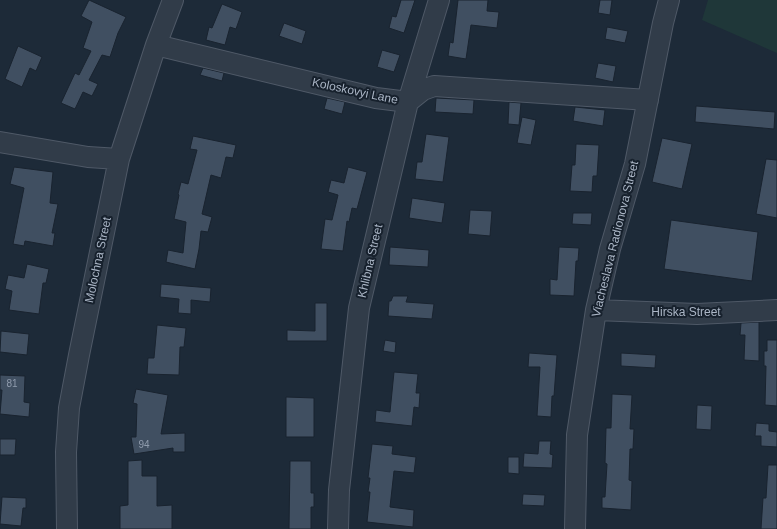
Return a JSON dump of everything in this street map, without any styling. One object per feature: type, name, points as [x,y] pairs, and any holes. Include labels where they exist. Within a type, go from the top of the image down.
[{"type":"street","name":"Molochna Street","points":[[67,529],[66,452],[69,408],[78,355],[119,158],[156,45],[173,0]]},
{"type":"street","name":"Khlibna Street","points":[[338,529],[338,490],[358,308],[408,102],[439,0]]},
{"type":"street","name":"Viacheslava Radionova Street","points":[[575,529],[577,436],[596,310],[610,249],[635,164],[663,23],[669,0]]},
{"type":"street","name":"Koloskovyi Lane","points":[[156,45],[376,98],[408,102],[423,90],[434,86],[648,100]]},
{"type":"street","points":[[0,142],[88,157],[119,158]]},
{"type":"street","name":"Hirska Street","points":[[596,310],[697,314],[777,310]]},
{"type":"green space","points":[[708,0],[777,0],[777,53],[702,20]]},
{"type":"building","points":[[89,0],[126,17],[118,33],[110,57],[102,55],[89,80],[98,84],[92,96],[83,92],[75,109],[61,103],[75,73],[79,75],[91,51],[83,48],[92,22],[81,16]]},
{"type":"building","points":[[401,0],[415,0],[404,33],[389,28],[392,16],[396,17]]},
{"type":"building","points":[[458,0],[488,0],[487,11],[499,12],[497,28],[471,25],[466,59],[448,56],[450,42],[453,43]]},
{"type":"building","points":[[600,0],[612,0],[610,15],[598,13]]},
{"type":"building","points":[[222,4],[242,12],[236,29],[230,27],[225,45],[206,40],[209,27],[212,28]]},
{"type":"building","points":[[284,23],[306,31],[302,44],[279,36]]},
{"type":"building","points":[[607,27],[628,31],[625,43],[605,39]]},
{"type":"building","points":[[18,46],[42,57],[36,71],[30,68],[22,87],[5,79]]},
{"type":"building","points":[[382,50],[400,55],[394,72],[377,67]]},
{"type":"building","points":[[598,63],[616,66],[613,82],[595,78]]},
{"type":"building","points":[[203,68],[224,73],[222,81],[200,75]]},
{"type":"building","points":[[327,98],[345,102],[342,114],[324,109]]},
{"type":"building","points":[[436,98],[474,100],[473,114],[435,112]]},
{"type":"building","points":[[509,102],[521,103],[519,125],[508,124]]},
{"type":"building","points":[[696,106],[775,112],[774,129],[695,122]]},
{"type":"building","points":[[575,107],[605,110],[603,126],[573,121]]},
{"type":"building","points":[[522,117],[536,120],[531,145],[517,143]]},
{"type":"building","points":[[426,134],[449,137],[443,182],[415,179],[417,162],[422,162]]},
{"type":"building","points":[[193,136],[236,145],[233,158],[226,157],[221,178],[211,175],[202,214],[212,217],[208,232],[201,231],[195,269],[166,262],[168,250],[183,253],[186,222],[174,219],[181,182],[188,184],[197,150],[190,149]]},
{"type":"building","points":[[662,138],[692,144],[682,189],[652,182]]},
{"type":"building","points":[[576,144],[599,145],[597,176],[593,176],[592,192],[570,191],[572,165],[575,165]]},
{"type":"building","points":[[766,159],[777,160],[777,218],[756,214]]},
{"type":"building","points":[[14,167],[53,172],[50,203],[58,204],[52,233],[55,233],[53,246],[25,241],[24,246],[13,244],[24,188],[10,184]]},
{"type":"building","points":[[348,167],[367,172],[357,209],[352,208],[349,222],[347,221],[343,251],[321,249],[325,219],[332,220],[338,195],[328,192],[331,180],[344,183]]},
{"type":"building","points":[[412,198],[445,203],[442,223],[409,218]]},
{"type":"building","points":[[470,210],[492,211],[490,236],[468,234]]},
{"type":"building","points":[[573,213],[592,213],[591,225],[572,224]]},
{"type":"building","points":[[671,220],[758,232],[752,281],[664,269]]},
{"type":"building","points":[[390,247],[429,250],[428,267],[389,265]]},
{"type":"building","points":[[559,247],[579,248],[578,261],[576,261],[574,296],[550,295],[550,279],[557,280]]},
{"type":"building","points":[[27,264],[49,269],[46,283],[43,283],[39,314],[9,310],[12,291],[5,289],[8,275],[24,278]]},
{"type":"building","points":[[161,284],[211,288],[210,302],[191,300],[191,314],[178,313],[179,299],[160,297]]},
{"type":"building","points":[[393,296],[408,296],[406,302],[434,304],[432,319],[388,316],[389,301],[391,301]]},
{"type":"building","points":[[315,303],[327,303],[327,341],[287,341],[287,330],[315,331]]},
{"type":"building","points":[[759,322],[759,361],[744,360],[745,335],[740,335],[741,323]]},
{"type":"building","points":[[157,325],[186,328],[184,347],[180,347],[179,375],[147,374],[148,358],[154,358]]},
{"type":"building","points":[[1,331],[29,334],[27,355],[0,352]]},
{"type":"building","points":[[385,340],[396,342],[395,353],[383,351]]},
{"type":"building","points":[[767,340],[777,340],[777,406],[765,405],[766,366],[764,366],[764,351],[767,351]]},
{"type":"building","points":[[529,353],[557,355],[551,417],[537,416],[540,367],[528,367]]},
{"type":"building","points":[[621,353],[656,355],[655,368],[621,366]]},
{"type":"building","points":[[394,372],[418,374],[416,393],[420,393],[419,408],[414,407],[412,426],[375,422],[376,410],[390,412]]},
{"type":"building","points":[[0,375],[25,376],[24,402],[30,403],[29,417],[0,414],[2,390],[0,390]]},
{"type":"building","points":[[136,389],[168,395],[161,434],[185,433],[185,452],[173,452],[173,448],[134,454],[131,437],[136,437],[137,404],[133,403]]},
{"type":"building","points":[[612,394],[632,395],[630,429],[634,429],[633,449],[630,449],[629,480],[632,481],[631,510],[602,508],[602,497],[605,497],[607,464],[605,463],[606,428],[611,428]]},
{"type":"building","points":[[286,397],[314,398],[314,437],[286,437]]},
{"type":"building","points":[[697,405],[712,406],[711,430],[696,429]]},
{"type":"building","points":[[756,423],[769,424],[769,431],[777,432],[777,447],[761,446],[761,436],[755,436]]},
{"type":"building","points":[[0,439],[16,439],[15,455],[0,455]]},
{"type":"building","points":[[539,441],[551,441],[550,454],[553,455],[552,468],[523,467],[524,453],[538,454]]},
{"type":"building","points":[[372,444],[393,446],[392,454],[416,457],[414,473],[394,471],[390,507],[414,510],[413,527],[367,522],[370,492],[368,492],[370,478],[368,478]]},
{"type":"building","points":[[508,457],[519,457],[519,474],[508,473]]},
{"type":"building","points":[[142,460],[142,476],[157,476],[157,506],[172,505],[172,529],[120,529],[120,506],[128,505],[128,461]]},
{"type":"building","points":[[290,461],[311,461],[311,493],[314,493],[314,507],[311,507],[311,529],[289,529]]},
{"type":"building","points":[[768,465],[777,465],[777,529],[761,529],[763,498],[766,498]]},
{"type":"building","points":[[523,494],[545,495],[544,506],[522,505]]},
{"type":"building","points":[[2,497],[26,498],[26,508],[23,508],[21,526],[0,524]]}]
